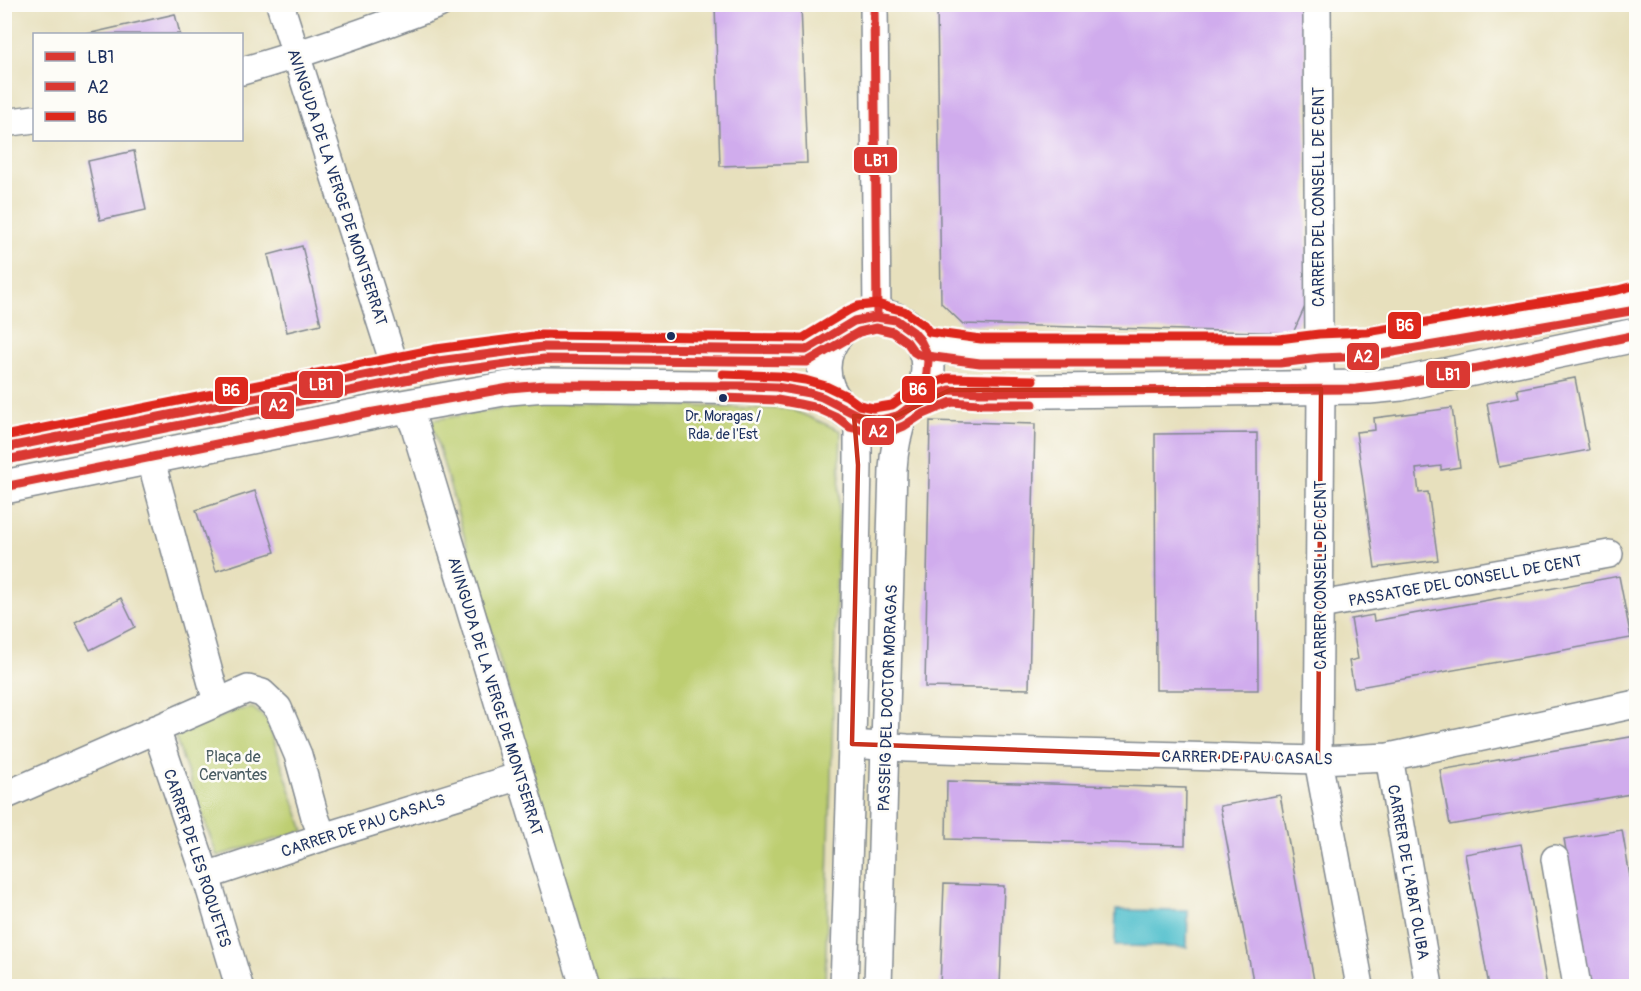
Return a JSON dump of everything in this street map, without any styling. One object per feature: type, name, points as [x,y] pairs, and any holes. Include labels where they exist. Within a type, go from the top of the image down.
[{"type":"street","name":"AVINGUDA DE LA VERGE DE MONTSERRAT","points":[[280,4],[396,370]]},
{"type":"street","points":[[243,71],[366,32],[439,4]]},
{"type":"street","points":[[874,4],[877,316]]},
{"type":"street","name":"CARRER DEL CONSELL DE CENT","points":[[1317,4],[1321,389]]},
{"type":"street","points":[[4,123],[33,119]]},
{"type":"street","points":[[922,343],[992,351],[1280,351],[1319,346],[1368,344],[1636,298]]},
{"type":"street","points":[[4,448],[438,361],[543,347],[806,350],[861,318],[877,316],[898,321],[916,334],[922,343],[928,360],[928,379],[920,397],[910,408]]},
{"type":"street","points":[[841,330],[828,347],[824,368],[828,389],[848,411]]},
{"type":"street","points":[[4,486],[406,406],[509,388],[545,385],[778,388],[821,397],[848,411],[872,420],[880,420],[890,419],[950,390],[979,392],[1321,389],[1401,384],[1636,335]]},
{"type":"street","name":"CARRER CONSELL DE CENT","points":[[1318,760],[1321,389]]},
{"type":"street","name":"AVINGUDA DE LA VERGE DE MONTSERRAT","points":[[406,406],[415,427],[584,987]]},
{"type":"street","name":"PASSEIG DEL DOCTOR MORAGAS","points":[[878,987],[893,470],[896,440],[910,408]]},
{"type":"street","name":"PASSEIG DEL DOCTOR MORAGAS","points":[[844,987],[858,465],[858,430],[848,411]]},
{"type":"street","points":[[150,457],[217,702]]},
{"type":"street","name":"PASSATGE DEL CONSELL DE CENT","points":[[1320,605],[1331,605],[1609,554]]},
{"type":"street","points":[[4,796],[248,689],[262,693],[278,708],[298,755],[315,817],[323,837]]},
{"type":"street","name":"CARRER DE PAU CASALS","points":[[852,744],[886,747],[1318,760],[1389,757],[1636,704]]},
{"type":"street","name":"CARRER DE LES ROQUETES","points":[[156,729],[206,876],[239,987]]},
{"type":"street","name":"CARRER DE L'ABAT OLIBA","points":[[1389,757],[1429,987]]},
{"type":"street","points":[[1318,760],[1360,987]]},
{"type":"street","name":"CARRER DE PAU CASALS","points":[[206,876],[520,776]]},
{"type":"street","points":[[1555,859],[1577,987]]},
{"type":"highlighted area","points":[[1321,389],[1318,760],[852,744],[858,465],[854,416],[890,419],[950,390]]},
{"type":"green space","points":[[547,402],[791,409],[841,431],[825,986],[593,986],[431,420]]},
{"type":"green space","name":"Plaça de Cervantes","points":[[253,708],[267,720],[304,831],[217,856],[175,737],[237,710]]},
{"type":"water","points":[[1116,910],[1188,911],[1187,947],[1115,946]]},
{"type":"building","points":[[937,4],[1305,4],[1307,302],[1293,333],[963,324],[941,303]]},
{"type":"building","points":[[715,5],[801,5],[807,163],[720,166]]},
{"type":"building","points":[[175,14],[180,33],[91,33]]},
{"type":"building","points":[[134,151],[146,210],[100,220],[88,161]]},
{"type":"building","points":[[302,246],[321,324],[287,332],[268,255]]},
{"type":"building","points":[[1575,378],[1589,450],[1499,467],[1487,403],[1519,397],[1517,389]]},
{"type":"building","points":[[1452,408],[1460,467],[1441,470],[1441,466],[1416,469],[1419,493],[1428,492],[1438,560],[1375,568],[1356,432],[1375,430],[1374,418]]},
{"type":"building","points":[[930,421],[1035,424],[1029,689],[925,687]]},
{"type":"building","points":[[1257,433],[1258,690],[1156,690],[1155,434]]},
{"type":"building","points":[[255,491],[275,552],[216,571],[196,510]]},
{"type":"building","points":[[1619,576],[1631,638],[1354,688],[1349,661],[1358,659],[1351,619],[1373,615],[1374,621]]},
{"type":"building","points":[[121,598],[135,627],[90,650],[75,622]]},
{"type":"building","points":[[1636,736],[1636,793],[1450,825],[1440,770]]},
{"type":"building","points":[[947,781],[1186,788],[1185,845],[946,839]]},
{"type":"building","points":[[1280,795],[1315,986],[1254,986],[1220,806]]},
{"type":"building","points":[[1622,830],[1636,911],[1636,986],[1590,986],[1564,839]]},
{"type":"building","points":[[1521,844],[1547,986],[1489,986],[1465,854]]},
{"type":"building","points":[[944,884],[1004,886],[1000,986],[940,986]]},
{"type":"transit line","name":"LB1","points":[[874,4],[877,316]]},
{"type":"transit line","name":"B6","points":[[4,436],[436,349],[541,335],[803,338],[849,310],[858,306],[877,304],[904,311],[924,325],[929,332],[981,339],[1279,339],[1319,334],[1367,332],[1633,286]]},
{"type":"transit line","name":"A2","points":[[6,460],[440,373],[544,359],[807,362],[859,332],[876,328],[893,332],[919,355],[980,363],[1280,363],[1320,358],[1370,356],[1636,310]]},
{"type":"transit line","name":"LB1","points":[[4,448],[438,361],[543,347],[806,350],[854,321],[875,317],[896,320],[913,332],[920,340],[928,361],[926,382],[917,401],[900,415],[890,419],[863,418],[822,397],[776,387],[545,385],[509,388],[374,412],[4,487]]},
{"type":"transit line","name":"LB1","points":[[881,420],[898,416],[915,404],[950,390],[979,392],[1356,389],[1401,384],[1636,335]]},
{"type":"transit line","name":"B6","points":[[723,374],[778,376],[805,380],[826,386],[847,396],[859,405],[873,408],[892,405],[909,393],[948,378],[1033,380]]},
{"type":"transit line","name":"A2","points":[[723,398],[777,400],[817,408],[835,416],[850,427],[872,432],[894,430],[952,402],[1033,404]]},
{"type":"place","name":"Dr. Moragas / Rda. de l'Est","points":[[723,398]]}]
